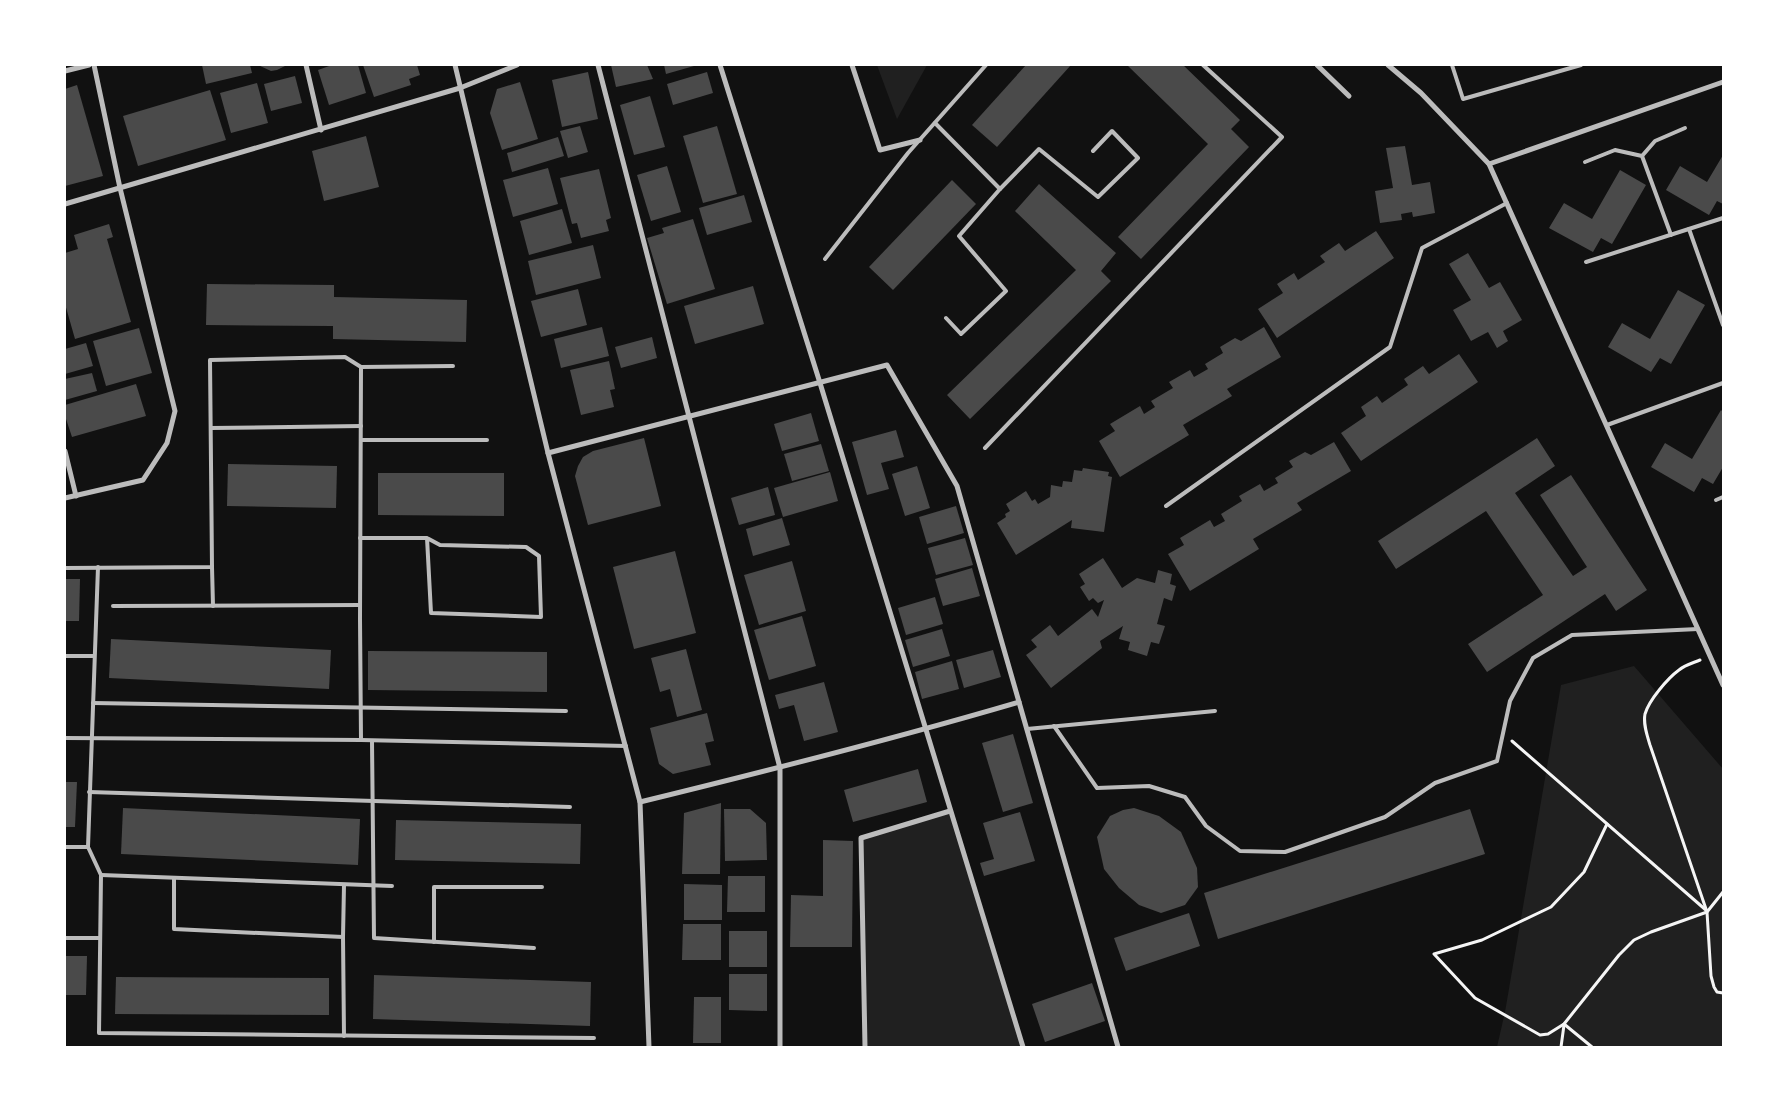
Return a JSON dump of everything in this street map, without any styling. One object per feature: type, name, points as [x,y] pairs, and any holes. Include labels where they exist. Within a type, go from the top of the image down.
[{"type":"street","points":[[65,71],[89,65]]},
{"type":"street","points":[[65,498],[143,480],[167,443],[176,411],[120,188],[94,65]]},
{"type":"street","points":[[306,65],[320,130]]},
{"type":"street","points":[[455,65],[548,453],[640,802],[649,1047]]},
{"type":"street","points":[[65,204],[460,88],[517,65]]},
{"type":"street","points":[[598,65],[780,768],[780,1047]]},
{"type":"street","points":[[720,65],[820,383],[1023,1047]]},
{"type":"street","points":[[852,65],[880,150],[920,140]]},
{"type":"street","points":[[1317,65],[1349,96]]},
{"type":"street","points":[[1388,65],[1421,93],[1489,164],[1723,685]]},
{"type":"street","points":[[1489,164],[1723,82]]},
{"type":"street","points":[[548,453],[887,365],[957,486],[1118,1047]]},
{"type":"street","points":[[65,451],[76,496]]},
{"type":"street","points":[[640,802],[780,768],[1019,702]]},
{"type":"street","points":[[864,1047],[861,838],[950,811]]},
{"type":"lane","points":[[826,258],[920,140],[986,65]]},
{"type":"lane","points":[[985,448],[1282,137],[1203,65]]},
{"type":"lane","points":[[1452,65],[1463,99],[1581,65]]},
{"type":"lane","points":[[935,123],[1000,189]]},
{"type":"lane","points":[[1642,156],[1655,140],[1685,128]]},
{"type":"lane","points":[[946,318],[961,334],[1006,291],[959,236],[1000,189],[1039,149],[1098,197],[1138,158],[1112,131],[1093,152]]},
{"type":"lane","points":[[1585,162],[1616,150],[1642,156]]},
{"type":"lane","points":[[1642,156],[1671,235]]},
{"type":"lane","points":[[1166,506],[1390,347],[1422,248],[1507,203]]},
{"type":"lane","points":[[1586,262],[1723,218]]},
{"type":"lane","points":[[1689,229],[1723,325]]},
{"type":"lane","points":[[213,606],[210,360],[345,357],[361,367],[453,366]]},
{"type":"lane","points":[[361,367],[361,740]]},
{"type":"lane","points":[[1607,425],[1723,383]]},
{"type":"lane","points":[[211,428],[360,426]]},
{"type":"lane","points":[[361,440],[487,440]]},
{"type":"lane","points":[[1716,500],[1723,497]]},
{"type":"lane","points":[[360,538],[427,538],[440,545],[526,547],[539,556],[541,617],[431,613],[427,538]]},
{"type":"lane","points":[[98,567],[88,847],[101,876],[99,1033],[594,1038]]},
{"type":"lane","points":[[65,568],[212,567]]},
{"type":"lane","points":[[113,606],[360,605]]},
{"type":"lane","points":[[1054,726],[1096,788],[1149,786],[1185,796],[1206,826],[1240,852],[1285,852],[1385,817],[1435,783],[1497,761],[1510,701],[1533,658],[1572,635],[1698,629]]},
{"type":"lane","points":[[65,656],[94,656]]},
{"type":"lane","points":[[93,702],[566,711]]},
{"type":"lane","points":[[1027,729],[1215,712]]},
{"type":"lane","points":[[65,738],[361,740],[626,746]]},
{"type":"lane","points":[[372,741],[374,938],[534,948]]},
{"type":"lane","points":[[89,792],[570,807]]},
{"type":"lane","points":[[65,847],[88,847]]},
{"type":"lane","points":[[101,876],[392,886]]},
{"type":"lane","points":[[174,879],[174,929],[343,937]]},
{"type":"lane","points":[[344,885],[344,1036]]},
{"type":"lane","points":[[434,942],[434,887],[542,887]]},
{"type":"lane","points":[[65,938],[100,938]]},
{"type":"path","points":[[1711,657],[1690,664],[1673,675],[1650,704],[1645,721],[1650,745],[1707,912],[1711,976],[1714,987],[1717,992],[1723,993]]},
{"type":"path","points":[[1503,733],[1707,912]]},
{"type":"path","points":[[1607,824],[1584,872],[1551,906],[1482,940],[1434,954],[1475,998],[1540,1034],[1548,1034],[1564,1024],[1619,955],[1634,940],[1650,932],[1707,912],[1723,892]]},
{"type":"path","points":[[1561,1047],[1564,1024]]},
{"type":"path","points":[[1564,1024],[1592,1047]]},
{"type":"shaded area","points":[[877,65],[927,65],[897,119]]},
{"type":"shaded area","points":[[1634,666],[1723,769],[1723,1047],[1497,1047],[1505,1012],[1561,685]]},
{"type":"shaded area","points":[[950,811],[1023,1047],[865,1047],[861,838]]},
{"type":"building","points":[[202,65],[250,65],[252,73],[206,84]]},
{"type":"building","points":[[258,65],[287,65],[271,71]]},
{"type":"building","points":[[332,65],[358,65],[366,93],[329,105],[318,70]]},
{"type":"building","points":[[363,65],[417,65],[420,75],[409,79],[411,85],[374,97]]},
{"type":"building","points":[[611,65],[647,65],[653,79],[616,87]]},
{"type":"building","points":[[664,65],[694,65],[694,66],[666,74]]},
{"type":"building","points":[[1026,65],[1071,65],[997,147],[972,125]]},
{"type":"building","points":[[1127,65],[1183,65],[1240,120],[1231,129],[1249,147],[1141,259],[1118,237],[1208,144]]},
{"type":"building","points":[[588,72],[598,119],[562,127],[552,80]]},
{"type":"building","points":[[707,72],[713,93],[673,105],[667,84]]},
{"type":"building","points":[[295,76],[302,103],[271,111],[264,84]]},
{"type":"building","points":[[520,82],[538,139],[502,150],[490,113],[497,89]]},
{"type":"building","points":[[257,83],[268,123],[231,133],[220,93]]},
{"type":"building","points":[[77,85],[103,176],[65,186],[65,89]]},
{"type":"building","points":[[210,90],[226,140],[138,166],[123,116]]},
{"type":"building","points":[[650,96],[665,147],[634,155],[620,105]]},
{"type":"building","points":[[580,126],[588,152],[568,158],[560,131]]},
{"type":"building","points":[[717,126],[737,194],[703,203],[683,136]]},
{"type":"building","points":[[366,136],[379,187],[324,201],[312,151]]},
{"type":"building","points":[[558,137],[564,156],[512,172],[507,153]]},
{"type":"building","points":[[1405,146],[1412,185],[1430,182],[1435,213],[1413,217],[1412,212],[1401,214],[1402,220],[1380,223],[1375,191],[1393,188],[1386,148]]},
{"type":"building","points":[[1723,155],[1723,204],[1717,201],[1709,215],[1666,190],[1680,166],[1707,182]]},
{"type":"building","points":[[667,166],[681,212],[651,221],[637,175]]},
{"type":"building","points":[[548,168],[558,204],[513,217],[503,180]]},
{"type":"building","points":[[599,169],[611,218],[606,220],[609,231],[581,238],[577,223],[572,224],[560,178]]},
{"type":"building","points":[[1620,170],[1646,185],[1612,244],[1601,238],[1593,252],[1549,228],[1564,203],[1592,219]]},
{"type":"building","points":[[952,180],[976,204],[893,290],[869,267]]},
{"type":"building","points":[[1039,184],[1116,253],[1101,271],[1111,281],[970,419],[947,395],[1076,270],[1015,211]]},
{"type":"building","points":[[744,195],[752,222],[707,235],[699,208]]},
{"type":"building","points":[[562,209],[572,243],[529,255],[520,221]]},
{"type":"building","points":[[693,219],[715,289],[667,304],[647,238],[664,233],[662,228]]},
{"type":"building","points":[[109,224],[113,237],[107,239],[131,322],[75,339],[65,304],[65,253],[78,249],[74,235]]},
{"type":"building","points":[[1376,231],[1394,258],[1277,338],[1258,309],[1283,293],[1277,284],[1294,273],[1298,280],[1325,262],[1320,256],[1339,243],[1345,251]]},
{"type":"building","points":[[593,245],[601,278],[536,295],[528,261]]},
{"type":"building","points":[[1468,253],[1489,288],[1500,282],[1522,320],[1503,331],[1508,341],[1497,348],[1488,332],[1471,341],[1453,310],[1471,300],[1449,264]]},
{"type":"building","points":[[207,284],[334,285],[334,297],[467,300],[466,342],[333,339],[333,326],[206,325]]},
{"type":"building","points":[[753,286],[764,324],[695,344],[684,306]]},
{"type":"building","points":[[578,289],[587,325],[541,337],[531,301]]},
{"type":"building","points":[[1678,290],[1705,305],[1671,364],[1660,358],[1651,372],[1608,347],[1622,323],[1650,339]]},
{"type":"building","points":[[602,327],[609,356],[561,368],[554,339]]},
{"type":"building","points":[[1264,327],[1281,357],[1227,389],[1232,396],[1183,425],[1189,435],[1120,477],[1099,441],[1115,431],[1110,424],[1140,406],[1144,414],[1155,407],[1151,401],[1173,388],[1169,382],[1190,370],[1194,377],[1208,369],[1205,364],[1223,353],[1220,347],[1235,338],[1241,341]]},
{"type":"building","points":[[139,328],[152,373],[106,386],[93,341]]},
{"type":"building","points":[[652,337],[657,358],[621,368],[615,347]]},
{"type":"building","points":[[86,343],[93,366],[65,374],[65,349]]},
{"type":"building","points":[[1459,354],[1478,382],[1361,461],[1341,433],[1366,416],[1361,407],[1377,396],[1382,403],[1408,385],[1404,379],[1423,366],[1429,374]]},
{"type":"building","points":[[609,361],[615,389],[610,390],[614,407],[581,415],[570,370]]},
{"type":"building","points":[[92,373],[97,391],[65,400],[65,379]]},
{"type":"building","points":[[136,384],[146,416],[72,437],[65,416],[65,405]]},
{"type":"building","points":[[1721,410],[1723,412],[1723,467],[1713,484],[1702,478],[1694,492],[1651,467],[1665,443],[1692,459]]},
{"type":"building","points":[[811,413],[819,441],[782,451],[774,424]]},
{"type":"building","points":[[896,430],[904,457],[881,463],[889,489],[867,495],[852,442]]},
{"type":"building","points":[[644,438],[661,506],[588,525],[575,476],[583,457],[593,451]]},
{"type":"building","points":[[1537,438],[1555,466],[1515,493],[1573,576],[1587,567],[1540,495],[1571,475],[1647,590],[1616,611],[1605,594],[1487,672],[1468,644],[1543,595],[1486,511],[1396,569],[1378,541]]},
{"type":"building","points":[[1334,442],[1351,471],[1297,503],[1302,510],[1253,539],[1259,549],[1190,591],[1168,554],[1184,545],[1180,538],[1210,520],[1214,527],[1225,521],[1221,514],[1242,501],[1239,496],[1260,484],[1264,491],[1278,483],[1275,478],[1293,467],[1289,461],[1305,452],[1311,455]]},
{"type":"building","points":[[821,444],[829,471],[792,481],[784,454]]},
{"type":"building","points":[[228,464],[337,466],[336,508],[227,506]]},
{"type":"building","points":[[917,466],[930,508],[905,516],[892,474]]},
{"type":"building","points":[[1083,468],[1109,472],[1108,476],[1112,477],[1104,532],[1071,528],[1072,520],[1016,555],[997,523],[1006,517],[1005,514],[1010,511],[1006,504],[1026,491],[1032,501],[1035,499],[1038,504],[1050,497],[1051,485],[1062,487],[1063,481],[1072,482],[1074,470],[1082,471]]},
{"type":"building","points":[[830,472],[838,501],[783,517],[774,488]]},
{"type":"building","points":[[378,473],[504,473],[504,516],[378,515]]},
{"type":"building","points":[[768,487],[775,515],[739,525],[731,498]]},
{"type":"building","points":[[956,506],[964,533],[927,544],[919,517]]},
{"type":"building","points":[[782,518],[790,545],[753,556],[746,529]]},
{"type":"building","points":[[965,538],[973,565],[936,575],[928,548]]},
{"type":"building","points":[[675,551],[696,633],[634,649],[613,567]]},
{"type":"building","points":[[1103,558],[1122,588],[1137,578],[1155,583],[1158,570],[1172,574],[1170,584],[1176,586],[1172,601],[1164,598],[1157,624],[1165,626],[1159,644],[1151,642],[1147,656],[1128,650],[1130,642],[1119,639],[1123,626],[1100,641],[1102,648],[1051,688],[1026,655],[1037,647],[1031,640],[1050,625],[1058,636],[1092,609],[1098,617],[1104,600],[1098,603],[1093,598],[1089,601],[1080,587],[1085,584],[1079,574]]},
{"type":"building","points":[[792,561],[806,611],[759,625],[744,575]]},
{"type":"building","points":[[972,568],[980,596],[943,606],[935,579]]},
{"type":"building","points":[[65,579],[80,579],[79,621],[65,621]]},
{"type":"building","points":[[935,597],[943,624],[906,635],[898,608]]},
{"type":"building","points":[[802,616],[816,666],[769,680],[754,630]]},
{"type":"building","points":[[942,629],[950,656],[913,667],[905,640]]},
{"type":"building","points":[[111,639],[331,650],[329,689],[109,678]]},
{"type":"building","points":[[686,649],[702,710],[677,717],[670,689],[660,692],[651,658]]},
{"type":"building","points":[[993,650],[1001,677],[964,688],[956,660]]},
{"type":"building","points":[[368,651],[547,652],[547,692],[368,690]]},
{"type":"building","points":[[952,661],[959,689],[922,699],[915,672]]},
{"type":"building","points":[[824,682],[838,732],[804,741],[794,705],[779,709],[775,695]]},
{"type":"building","points":[[707,713],[714,741],[705,743],[711,765],[673,774],[659,764],[650,728]]},
{"type":"building","points":[[1013,734],[1033,803],[1003,812],[982,743]]},
{"type":"building","points":[[918,769],[927,802],[853,822],[844,790]]},
{"type":"building","points":[[65,782],[77,782],[75,827],[65,827]]},
{"type":"building","points":[[721,803],[720,874],[682,874],[684,813]]},
{"type":"building","points":[[123,808],[360,819],[358,865],[121,854]]},
{"type":"building","points":[[1134,808],[1159,816],[1181,832],[1197,868],[1198,887],[1185,905],[1161,913],[1139,905],[1119,888],[1104,869],[1097,837],[1110,816],[1123,810]]},
{"type":"building","points":[[724,809],[750,809],[766,823],[767,860],[725,861]]},
{"type":"building","points":[[1470,809],[1485,854],[1218,939],[1204,893]]},
{"type":"building","points":[[1020,812],[1035,861],[984,876],[980,863],[994,859],[983,823]]},
{"type":"building","points":[[396,820],[581,824],[580,864],[395,860]]},
{"type":"building","points":[[823,840],[853,841],[852,947],[790,947],[791,895],[823,896]]},
{"type":"building","points":[[728,876],[765,876],[765,912],[727,912]]},
{"type":"building","points":[[684,884],[722,885],[722,920],[684,920]]},
{"type":"building","points":[[1189,913],[1200,946],[1126,971],[1114,938]]},
{"type":"building","points":[[683,924],[721,924],[721,960],[682,960]]},
{"type":"building","points":[[729,931],[767,931],[767,967],[729,967]]},
{"type":"building","points":[[65,956],[87,956],[86,995],[65,995]]},
{"type":"building","points":[[729,974],[767,974],[767,1011],[729,1010]]},
{"type":"building","points":[[374,975],[591,982],[590,1026],[373,1019]]},
{"type":"building","points":[[116,977],[329,978],[329,1015],[115,1014]]},
{"type":"building","points":[[1092,983],[1105,1021],[1045,1042],[1032,1004]]},
{"type":"building","points":[[694,997],[721,997],[721,1043],[693,1043]]}]
